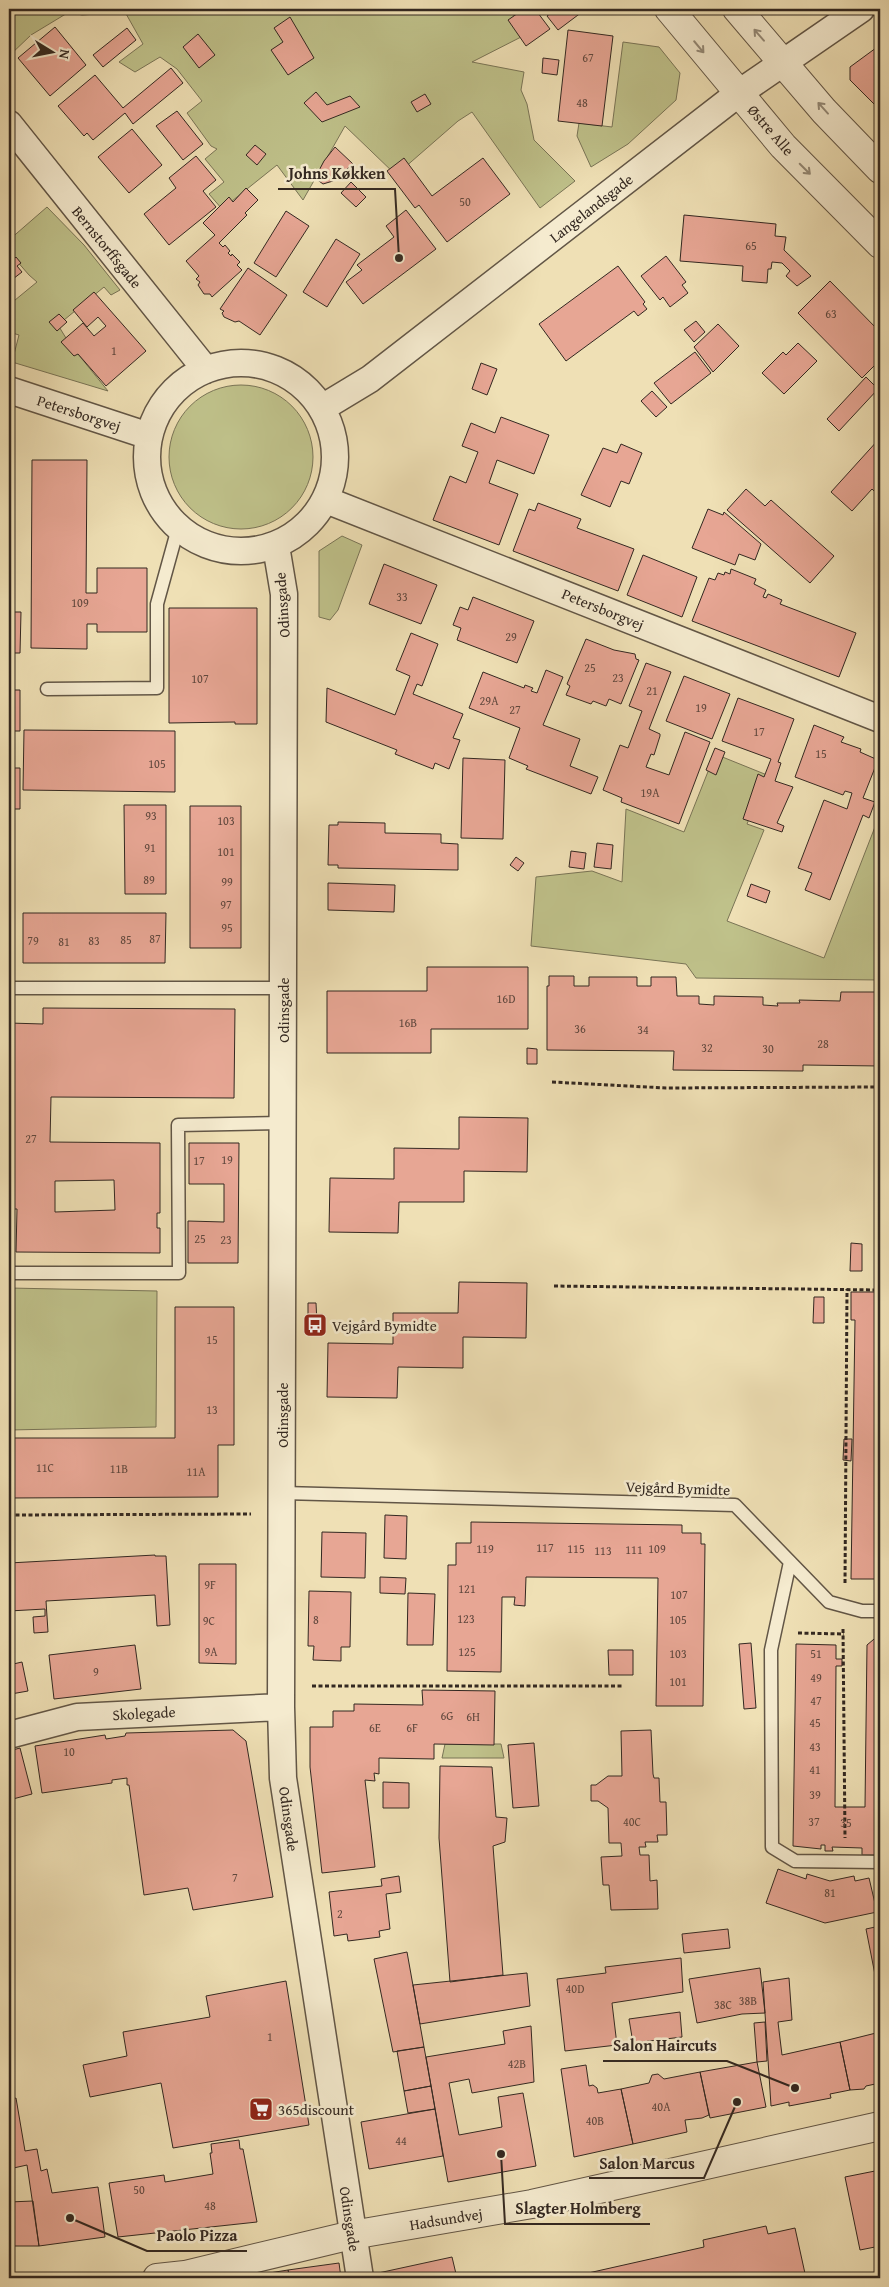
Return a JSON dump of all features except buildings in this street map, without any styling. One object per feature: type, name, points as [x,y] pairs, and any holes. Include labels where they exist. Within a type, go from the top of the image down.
[{"type":"street","name":"Østre Alle","points":[[668,9],[783,146],[880,244]]},
{"type":"street","points":[[736,9],[824,111],[880,169]]},
{"type":"street","name":"Langelandsgade","points":[[322,408],[370,379],[739,93],[861,9]]},
{"type":"street","name":"Bernstorffsgade","points":[[9,124],[206,370]]},
{"type":"street","points":[[232,363],[258,364],[283,372],[305,387],[322,408],[334,438],[335,470],[326,500],[313,520],[302,530],[276,546],[250,552],[225,551],[200,542],[178,528],[162,509],[151,486],[147,461],[149,436],[157,415],[169,396],[186,380],[206,370],[232,363]]},
{"type":"street","name":"Petersborgvej","points":[[9,390],[149,436]]},
{"type":"street","name":"Petersborgvej","points":[[326,500],[880,720]]},
{"type":"street","name":"Odinsgade","points":[[276,546],[284,594],[281,1697],[283,1778],[360,2278]]},
{"type":"street","name":"Skolegade","points":[[9,1735],[77,1717],[281,1697]]},
{"type":"street","name":"Hadsundvej","points":[[158,2278],[185,2275],[352,2235],[532,2204],[880,2126]]},
{"type":"lane","points":[[47,689],[157,688],[157,604],[178,528]]},
{"type":"lane","points":[[9,988],[283,988]]},
{"type":"lane","points":[[9,1273],[179,1273],[178,1125],[282,1123]]},
{"type":"lane","name":"Vejgård Bymidte","points":[[283,1503],[735,1505],[829,1602],[862,1611],[880,1611]]},
{"type":"lane","points":[[790,1562],[771,1650],[772,1847],[796,1861],[880,1862]]},
{"type":"path","points":[[552,1082],[666,1088],[880,1087]]},
{"type":"path","points":[[554,1286],[880,1290]]},
{"type":"path","points":[[845,1847],[843,1634],[847,1289]]},
{"type":"path","points":[[9,1515],[283,1503]]},
{"type":"path","points":[[774,1632],[852,1634]]},
{"type":"path","points":[[281,1697],[624,1686]]},
{"type":"green space","points":[[9,9],[510,9],[525,35],[472,62],[524,72],[521,90],[527,104],[534,140],[575,181],[540,208],[472,112],[458,121],[396,175],[345,126],[303,200],[277,165],[222,209],[209,194],[224,182],[205,159],[217,149],[211,146],[187,113],[202,101],[177,69],[160,57],[135,72],[119,62],[143,44],[125,12],[82,15],[69,12],[31,35],[9,56]]},
{"type":"green space","points":[[623,42],[659,47],[680,73],[676,100],[628,144],[591,167],[577,136],[579,123],[612,127]]},
{"type":"green space","points":[[47,207],[84,245],[120,290],[111,295],[104,287],[58,325],[69,343],[108,391],[12,362],[19,335],[9,332],[9,305],[37,282],[9,252],[9,240]]},
{"type":"green space","points":[[241,385],[268,391],[281,397],[292,406],[301,417],[307,430],[313,457],[307,484],[301,497],[292,508],[281,517],[268,523],[241,529],[214,523],[201,517],[190,508],[181,497],[175,484],[169,457],[175,430],[181,417],[190,406],[201,397],[214,391]]},
{"type":"green space","points":[[342,536],[362,545],[338,610],[330,620],[319,617],[319,551]]},
{"type":"green space","points":[[715,754],[767,775],[747,824],[764,830],[727,921],[824,958],[880,814],[880,980],[696,978],[686,964],[531,946],[536,877],[592,871],[622,882],[626,809],[684,832]]},
{"type":"green space","points":[[9,1288],[157,1291],[156,1427],[9,1430]]},
{"type":"green space","points":[[445,1744],[501,1744],[504,1758],[442,1758]]},
{"type":"place","name":"Johns Køkken","points":[[399,258]]},
{"type":"place","name":"Vejgård Bymidte","points":[[315,1325]]},
{"type":"place","name":"Salon Haircuts","points":[[795,2088]]},
{"type":"place","name":"Salon Marcus","points":[[737,2102]]},
{"type":"place","name":"365discount","points":[[261,2109]]},
{"type":"place","name":"Slagter Holmberg","points":[[501,2154]]},
{"type":"place","name":"Paolo Pizza","points":[[70,2218]]}]
